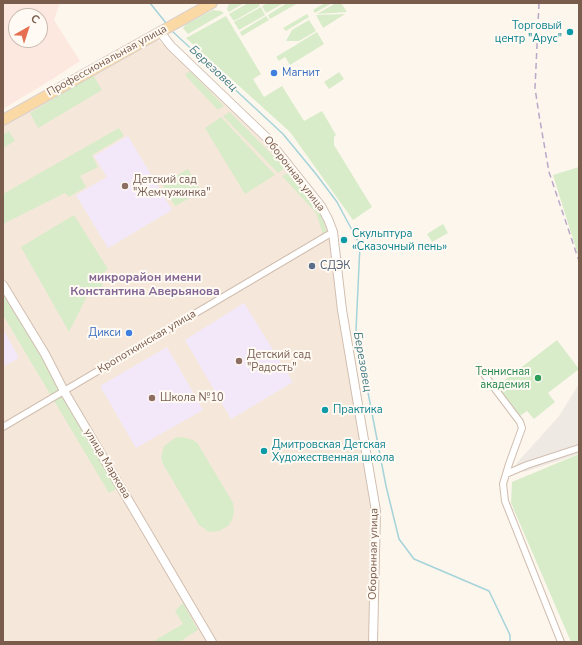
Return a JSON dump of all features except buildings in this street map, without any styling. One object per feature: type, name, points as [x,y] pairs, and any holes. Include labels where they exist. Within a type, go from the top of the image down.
[{"type":"main road","name":"Профессиональная улица","points":[[3,120],[212,3]]},
{"type":"street","name":"Оборонная улица","points":[[166,28],[171,46],[266,137],[321,206],[328,218],[333,232],[342,310],[376,512],[373,642]]},
{"type":"street","name":"Кропоткинская улица","points":[[3,427],[333,232]]},
{"type":"street","name":"улица Маркова","points":[[3,285],[45,354],[64,391],[212,642]]},
{"type":"street","points":[[483,373],[520,422],[522,428],[503,484],[505,501],[561,642]]},
{"type":"street","points":[[506,474],[527,465],[579,448]]},
{"type":"shaded area","points":[[3,3],[60,3],[54,20],[80,61],[3,109]]},
{"type":"shaded area","points":[[157,39],[192,69],[239,116],[288,169],[328,223],[374,508],[372,583],[368,642],[217,642],[113,469],[65,386],[47,351],[3,277],[3,126]]},
{"type":"shaded area","name":"Детский сад \"Жемчужинка\"","points":[[128,136],[172,210],[108,248],[76,195],[107,177],[94,156]]},
{"type":"shaded area","points":[[3,292],[39,352],[207,642],[3,642]]},
{"type":"shaded area","name":"Детский сад \"Радость\"","points":[[244,303],[293,382],[231,419],[185,340]]},
{"type":"shaded area","points":[[3,329],[19,358],[3,367]]},
{"type":"shaded area","name":"Школа №10","points":[[167,347],[203,410],[136,448],[100,386]]},
{"type":"shaded area","points":[[579,383],[579,454],[524,472],[516,464],[559,416]]},
{"type":"green space","points":[[229,3],[244,3],[229,12],[227,9]]},
{"type":"green space","points":[[248,3],[258,3],[260,6],[234,21],[229,14]]},
{"type":"green space","points":[[268,3],[284,3],[266,13],[262,6]]},
{"type":"green space","points":[[287,3],[298,3],[270,19],[268,15]]},
{"type":"green space","points":[[325,3],[332,3],[315,13],[313,10]]},
{"type":"green space","points":[[336,3],[341,3],[347,12],[317,14]]},
{"type":"green space","points":[[261,7],[265,15],[239,30],[234,22]]},
{"type":"green space","points":[[213,10],[224,13],[188,34],[183,28],[186,24]]},
{"type":"green space","points":[[307,14],[309,17],[286,31],[283,28]]},
{"type":"green space","points":[[345,14],[323,28],[316,15]]},
{"type":"green space","points":[[226,16],[261,74],[253,79],[264,97],[282,86],[304,121],[322,111],[336,135],[334,137],[334,145],[372,207],[353,220],[290,132],[186,38]]},
{"type":"green space","points":[[266,16],[269,20],[242,36],[240,32]]},
{"type":"green space","points":[[309,20],[316,31],[299,41],[286,41],[292,30]]},
{"type":"green space","points":[[317,32],[324,44],[290,65],[285,57],[279,61],[276,57]]},
{"type":"green space","points":[[190,71],[224,106],[218,110],[185,75]]},
{"type":"green space","points":[[339,72],[344,79],[329,89],[324,82]]},
{"type":"green space","points":[[93,75],[102,90],[38,128],[30,113]]},
{"type":"green space","points":[[230,112],[285,168],[278,173],[223,116]]},
{"type":"green space","points":[[221,117],[275,175],[245,194],[205,128]]},
{"type":"green space","points":[[119,128],[124,136],[92,155],[98,167],[80,176],[86,187],[69,197],[65,193],[3,224],[3,194]]},
{"type":"green space","points":[[9,131],[15,141],[3,148],[3,135]]},
{"type":"green space","points":[[579,167],[579,258],[553,175]]},
{"type":"green space","points":[[188,169],[201,192],[175,206],[162,184]]},
{"type":"green space","points":[[289,173],[320,209],[327,233],[323,234],[316,213],[282,176]]},
{"type":"green space","points":[[74,215],[108,269],[98,277],[103,286],[87,296],[69,332],[21,247]]},
{"type":"green space","points":[[443,224],[448,233],[432,242],[427,234]]},
{"type":"green space","points":[[3,291],[118,488],[109,493],[3,315]]},
{"type":"green space","name":"Теннисная академия","points":[[557,340],[579,369],[548,393],[555,402],[534,419],[527,411],[520,416],[497,386]]},
{"type":"green space","points":[[182,437],[193,440],[198,444],[233,503],[234,512],[232,520],[228,526],[219,531],[209,532],[199,525],[163,464],[161,457],[164,446],[175,438]]},
{"type":"green space","points":[[579,454],[579,642],[571,642],[511,503],[512,482]]},
{"type":"green space","points":[[183,603],[198,630],[179,642],[152,642],[183,624],[175,611]]},
{"type":"waterway","name":"Березовец","points":[[150,3],[166,23]]},
{"type":"waterway","name":"Березовец","points":[[172,31],[283,134],[337,202],[360,245],[356,330],[386,486],[399,539],[414,559],[489,591],[510,635],[510,642]]},
{"type":"railway","points":[[539,3],[535,88],[539,115],[549,172],[579,261]]},
{"type":"place","name":"Торговый центр \"Арус\"","points":[[570,32]]},
{"type":"place","name":"Магнит","points":[[274,73]]},
{"type":"place","name":"Детский сад \"Жемчужинка\"","points":[[125,186]]},
{"type":"place","name":"Скульптура «Сказочный пень»","points":[[344,240]]},
{"type":"place","name":"СДЭК","points":[[312,266]]},
{"type":"place","name":"Дикси","points":[[129,333]]},
{"type":"place","name":"Детский сад \"Радость\"","points":[[239,361]]},
{"type":"place","name":"Теннисная академия","points":[[538,378]]},
{"type":"place","name":"Школа №10","points":[[152,398]]},
{"type":"place","name":"Практика","points":[[325,410]]},
{"type":"place","name":"Дмитровская Детская Художественная школа","points":[[264,451]]},
{"type":"district","name":"микрорайон имени Константина Аверьянова","points":[[145,285]]}]
